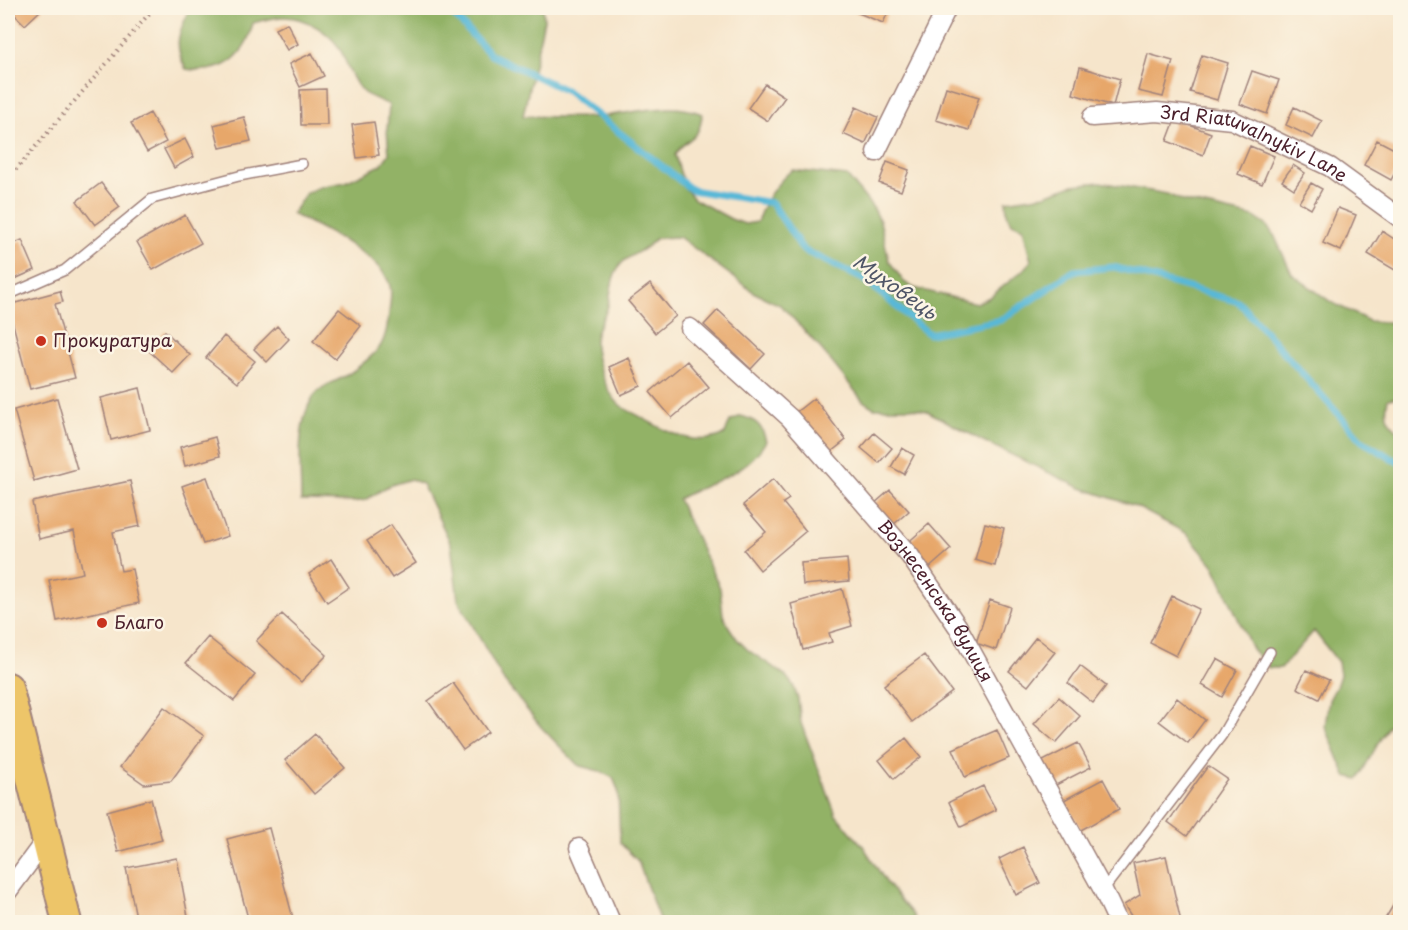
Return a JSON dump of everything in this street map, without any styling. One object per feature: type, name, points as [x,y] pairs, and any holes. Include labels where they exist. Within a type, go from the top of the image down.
[{"type":"main road","points":[[8,687],[67,922]]},
{"type":"street","points":[[876,152],[947,8]]},
{"type":"street","name":"3rd Riatuvalnykiv Lane","points":[[1092,117],[1157,112],[1232,120],[1330,167],[1401,218]]},
{"type":"street","name":"Вознесенська вулиця","points":[[690,328],[790,418],[910,556],[958,627],[1103,890],[1118,922]]},
{"type":"street","points":[[8,891],[46,838]]},
{"type":"street","points":[[579,849],[611,922]]},
{"type":"lane","points":[[8,295],[65,270],[152,199],[239,176],[302,164]]},
{"type":"lane","points":[[1103,890],[1222,735],[1270,652]]},
{"type":"path","points":[[8,179],[154,8]]},
{"type":"green space","points":[[191,8],[543,8],[544,20],[523,116],[593,117],[662,108],[676,108],[702,114],[698,130],[675,155],[685,188],[694,199],[745,224],[757,222],[771,193],[792,170],[847,176],[874,209],[880,221],[889,261],[904,282],[914,288],[976,303],[990,297],[1031,261],[1023,228],[1012,223],[1007,213],[1006,201],[1045,195],[1073,185],[1100,182],[1167,194],[1183,201],[1254,217],[1266,225],[1274,235],[1292,274],[1331,302],[1369,321],[1400,323],[1400,397],[1388,399],[1386,410],[1389,421],[1400,432],[1400,720],[1388,726],[1358,779],[1346,776],[1325,726],[1329,700],[1340,675],[1338,662],[1314,631],[1281,668],[1269,668],[1252,649],[1214,566],[1186,533],[1135,506],[1081,488],[927,411],[912,408],[874,408],[863,401],[822,350],[780,305],[755,293],[679,237],[656,238],[623,262],[616,272],[607,309],[596,334],[596,351],[601,372],[610,392],[620,405],[673,434],[693,439],[714,438],[725,434],[730,421],[741,416],[754,421],[763,431],[766,441],[758,453],[738,470],[678,499],[720,588],[723,615],[729,627],[748,650],[785,675],[793,685],[798,699],[801,723],[836,815],[863,846],[888,885],[913,915],[916,922],[660,922],[638,861],[620,843],[618,790],[613,778],[578,765],[541,727],[504,681],[458,600],[451,544],[422,484],[411,479],[388,486],[366,500],[353,502],[301,501],[300,448],[307,408],[320,389],[350,373],[379,348],[387,326],[391,293],[385,275],[363,253],[292,214],[306,193],[319,187],[346,182],[381,165],[389,154],[387,130],[389,105],[360,89],[338,46],[326,33],[310,23],[293,18],[277,17],[253,23],[244,46],[230,61],[211,69],[186,69],[178,45],[180,31]]},
{"type":"building","points":[[8,8],[43,8],[25,25]]},
{"type":"building","points":[[846,8],[890,8],[883,23]]},
{"type":"building","points":[[287,23],[298,44],[287,50],[275,29]]},
{"type":"building","points":[[312,53],[324,76],[300,87],[289,64]]},
{"type":"building","points":[[1148,54],[1173,61],[1163,97],[1138,91]]},
{"type":"building","points":[[1202,55],[1228,63],[1217,100],[1190,92]]},
{"type":"building","points":[[1080,67],[1120,79],[1113,106],[1073,94]]},
{"type":"building","points":[[1252,71],[1279,80],[1267,114],[1240,104]]},
{"type":"building","points":[[765,84],[785,97],[768,121],[748,108]]},
{"type":"building","points":[[946,87],[979,97],[969,130],[936,120]]},
{"type":"building","points":[[326,89],[327,125],[301,125],[300,90]]},
{"type":"building","points":[[856,107],[878,117],[865,144],[843,134]]},
{"type":"building","points":[[1294,107],[1322,121],[1313,138],[1286,125]]},
{"type":"building","points":[[150,113],[166,142],[147,152],[131,123]]},
{"type":"building","points":[[244,117],[251,141],[220,148],[214,125]]},
{"type":"building","points":[[1175,120],[1211,133],[1203,155],[1167,141]]},
{"type":"building","points":[[374,122],[379,155],[357,158],[352,125]]},
{"type":"building","points":[[185,139],[194,157],[174,168],[164,149]]},
{"type":"building","points":[[1377,140],[1400,152],[1400,163],[1391,180],[1364,165]]},
{"type":"building","points":[[1250,146],[1274,156],[1262,184],[1238,174]]},
{"type":"building","points":[[887,162],[909,170],[901,191],[879,183]]},
{"type":"building","points":[[1293,165],[1305,173],[1294,189],[1282,181]]},
{"type":"building","points":[[101,183],[120,207],[95,225],[77,201]]},
{"type":"building","points":[[1311,183],[1322,189],[1311,209],[1299,202]]},
{"type":"building","points":[[1338,208],[1356,215],[1341,251],[1323,243]]},
{"type":"building","points":[[185,215],[201,243],[153,270],[137,242]]},
{"type":"building","points":[[1382,231],[1400,243],[1400,273],[1368,254]]},
{"type":"building","points":[[22,240],[35,270],[8,282],[8,246]]},
{"type":"building","points":[[650,284],[676,316],[655,333],[628,301]]},
{"type":"building","name":"Прокуратура","points":[[60,291],[63,302],[55,304],[75,378],[30,389],[8,305]]},
{"type":"building","points":[[339,309],[361,326],[335,359],[313,341]]},
{"type":"building","points":[[718,310],[765,354],[751,369],[704,325]]},
{"type":"building","points":[[277,326],[289,339],[267,362],[254,349]]},
{"type":"building","points":[[165,331],[190,355],[173,373],[148,350]]},
{"type":"building","points":[[224,336],[255,361],[237,383],[206,358]]},
{"type":"building","points":[[629,358],[641,386],[621,395],[609,367]]},
{"type":"building","points":[[687,361],[709,387],[672,418],[650,392]]},
{"type":"building","points":[[140,388],[150,430],[111,440],[101,398]]},
{"type":"building","points":[[57,398],[77,469],[34,481],[14,410]]},
{"type":"building","points":[[814,398],[846,440],[827,455],[795,413]]},
{"type":"building","points":[[874,433],[892,448],[879,463],[861,448]]},
{"type":"building","points":[[215,437],[220,456],[185,466],[180,447]]},
{"type":"building","points":[[902,448],[914,455],[904,474],[891,467]]},
{"type":"building","points":[[207,477],[228,536],[203,544],[182,486]]},
{"type":"building","points":[[773,479],[789,499],[783,503],[806,531],[760,570],[744,550],[766,532],[743,505]]},
{"type":"building","points":[[130,481],[140,526],[113,532],[121,571],[132,569],[139,603],[57,621],[49,580],[83,573],[74,531],[39,539],[32,502]]},
{"type":"building","points":[[890,490],[909,511],[893,525],[874,504]]},
{"type":"building","points":[[985,523],[1004,528],[995,566],[975,560]]},
{"type":"building","points":[[929,524],[951,549],[927,570],[905,545]]},
{"type":"building","points":[[391,525],[416,563],[392,578],[367,541]]},
{"type":"building","points":[[331,559],[349,587],[327,602],[309,574]]},
{"type":"building","points":[[847,559],[849,581],[803,585],[801,563]]},
{"type":"building","points":[[842,589],[852,626],[829,633],[832,642],[803,650],[791,604]]},
{"type":"building","points":[[1172,596],[1199,609],[1176,656],[1150,643]]},
{"type":"building","points":[[990,600],[1010,607],[996,650],[976,643]]},
{"type":"building","points":[[282,614],[327,655],[301,682],[256,641]]},
{"type":"building","points":[[208,637],[255,675],[234,701],[186,663]]},
{"type":"building","points":[[1036,637],[1055,652],[1028,686],[1009,671]]},
{"type":"building","points":[[924,655],[952,692],[912,722],[884,685]]},
{"type":"building","points":[[1217,659],[1237,670],[1222,697],[1202,685]]},
{"type":"building","points":[[1080,666],[1106,686],[1093,703],[1068,683]]},
{"type":"building","points":[[1306,670],[1329,680],[1319,699],[1297,688]]},
{"type":"building","points":[[453,683],[488,732],[463,750],[428,701]]},
{"type":"building","points":[[1059,697],[1080,716],[1056,743],[1034,724]]},
{"type":"building","points":[[1177,698],[1205,720],[1188,743],[1159,721]]},
{"type":"building","points":[[164,707],[204,736],[171,781],[144,784],[120,767]]},
{"type":"building","points":[[997,730],[1009,758],[965,777],[953,749]]},
{"type":"building","points":[[315,734],[345,768],[314,794],[285,760]]},
{"type":"building","points":[[906,738],[921,757],[894,779],[879,760]]},
{"type":"building","points":[[1078,743],[1091,767],[1054,786],[1041,762]]},
{"type":"building","points":[[1208,766],[1227,779],[1187,836],[1168,822]]},
{"type":"building","points":[[1103,779],[1119,809],[1081,830],[1064,800]]},
{"type":"building","points":[[983,786],[996,810],[961,827],[949,802]]},
{"type":"building","points":[[151,799],[162,840],[118,852],[107,811]]},
{"type":"building","points":[[269,828],[294,922],[249,922],[227,839]]},
{"type":"building","points":[[1023,847],[1040,883],[1016,895],[999,859]]},
{"type":"building","points":[[1166,856],[1181,922],[1135,922],[1124,905],[1140,895],[1133,863]]},
{"type":"building","points":[[177,858],[189,922],[137,922],[126,868]]},
{"type":"building","points":[[1400,894],[1400,922],[1391,922],[1385,919]]},
{"type":"waterway","name":"Муховець","points":[[447,8],[491,55],[567,91],[692,190],[772,203],[803,250],[865,280],[929,334],[1001,320],[1074,271],[1114,267],[1239,302],[1362,441],[1400,463]]},
{"type":"place","name":"Прокуратура","points":[[41,341]]},
{"type":"place","name":"Благо","points":[[102,623]]}]
